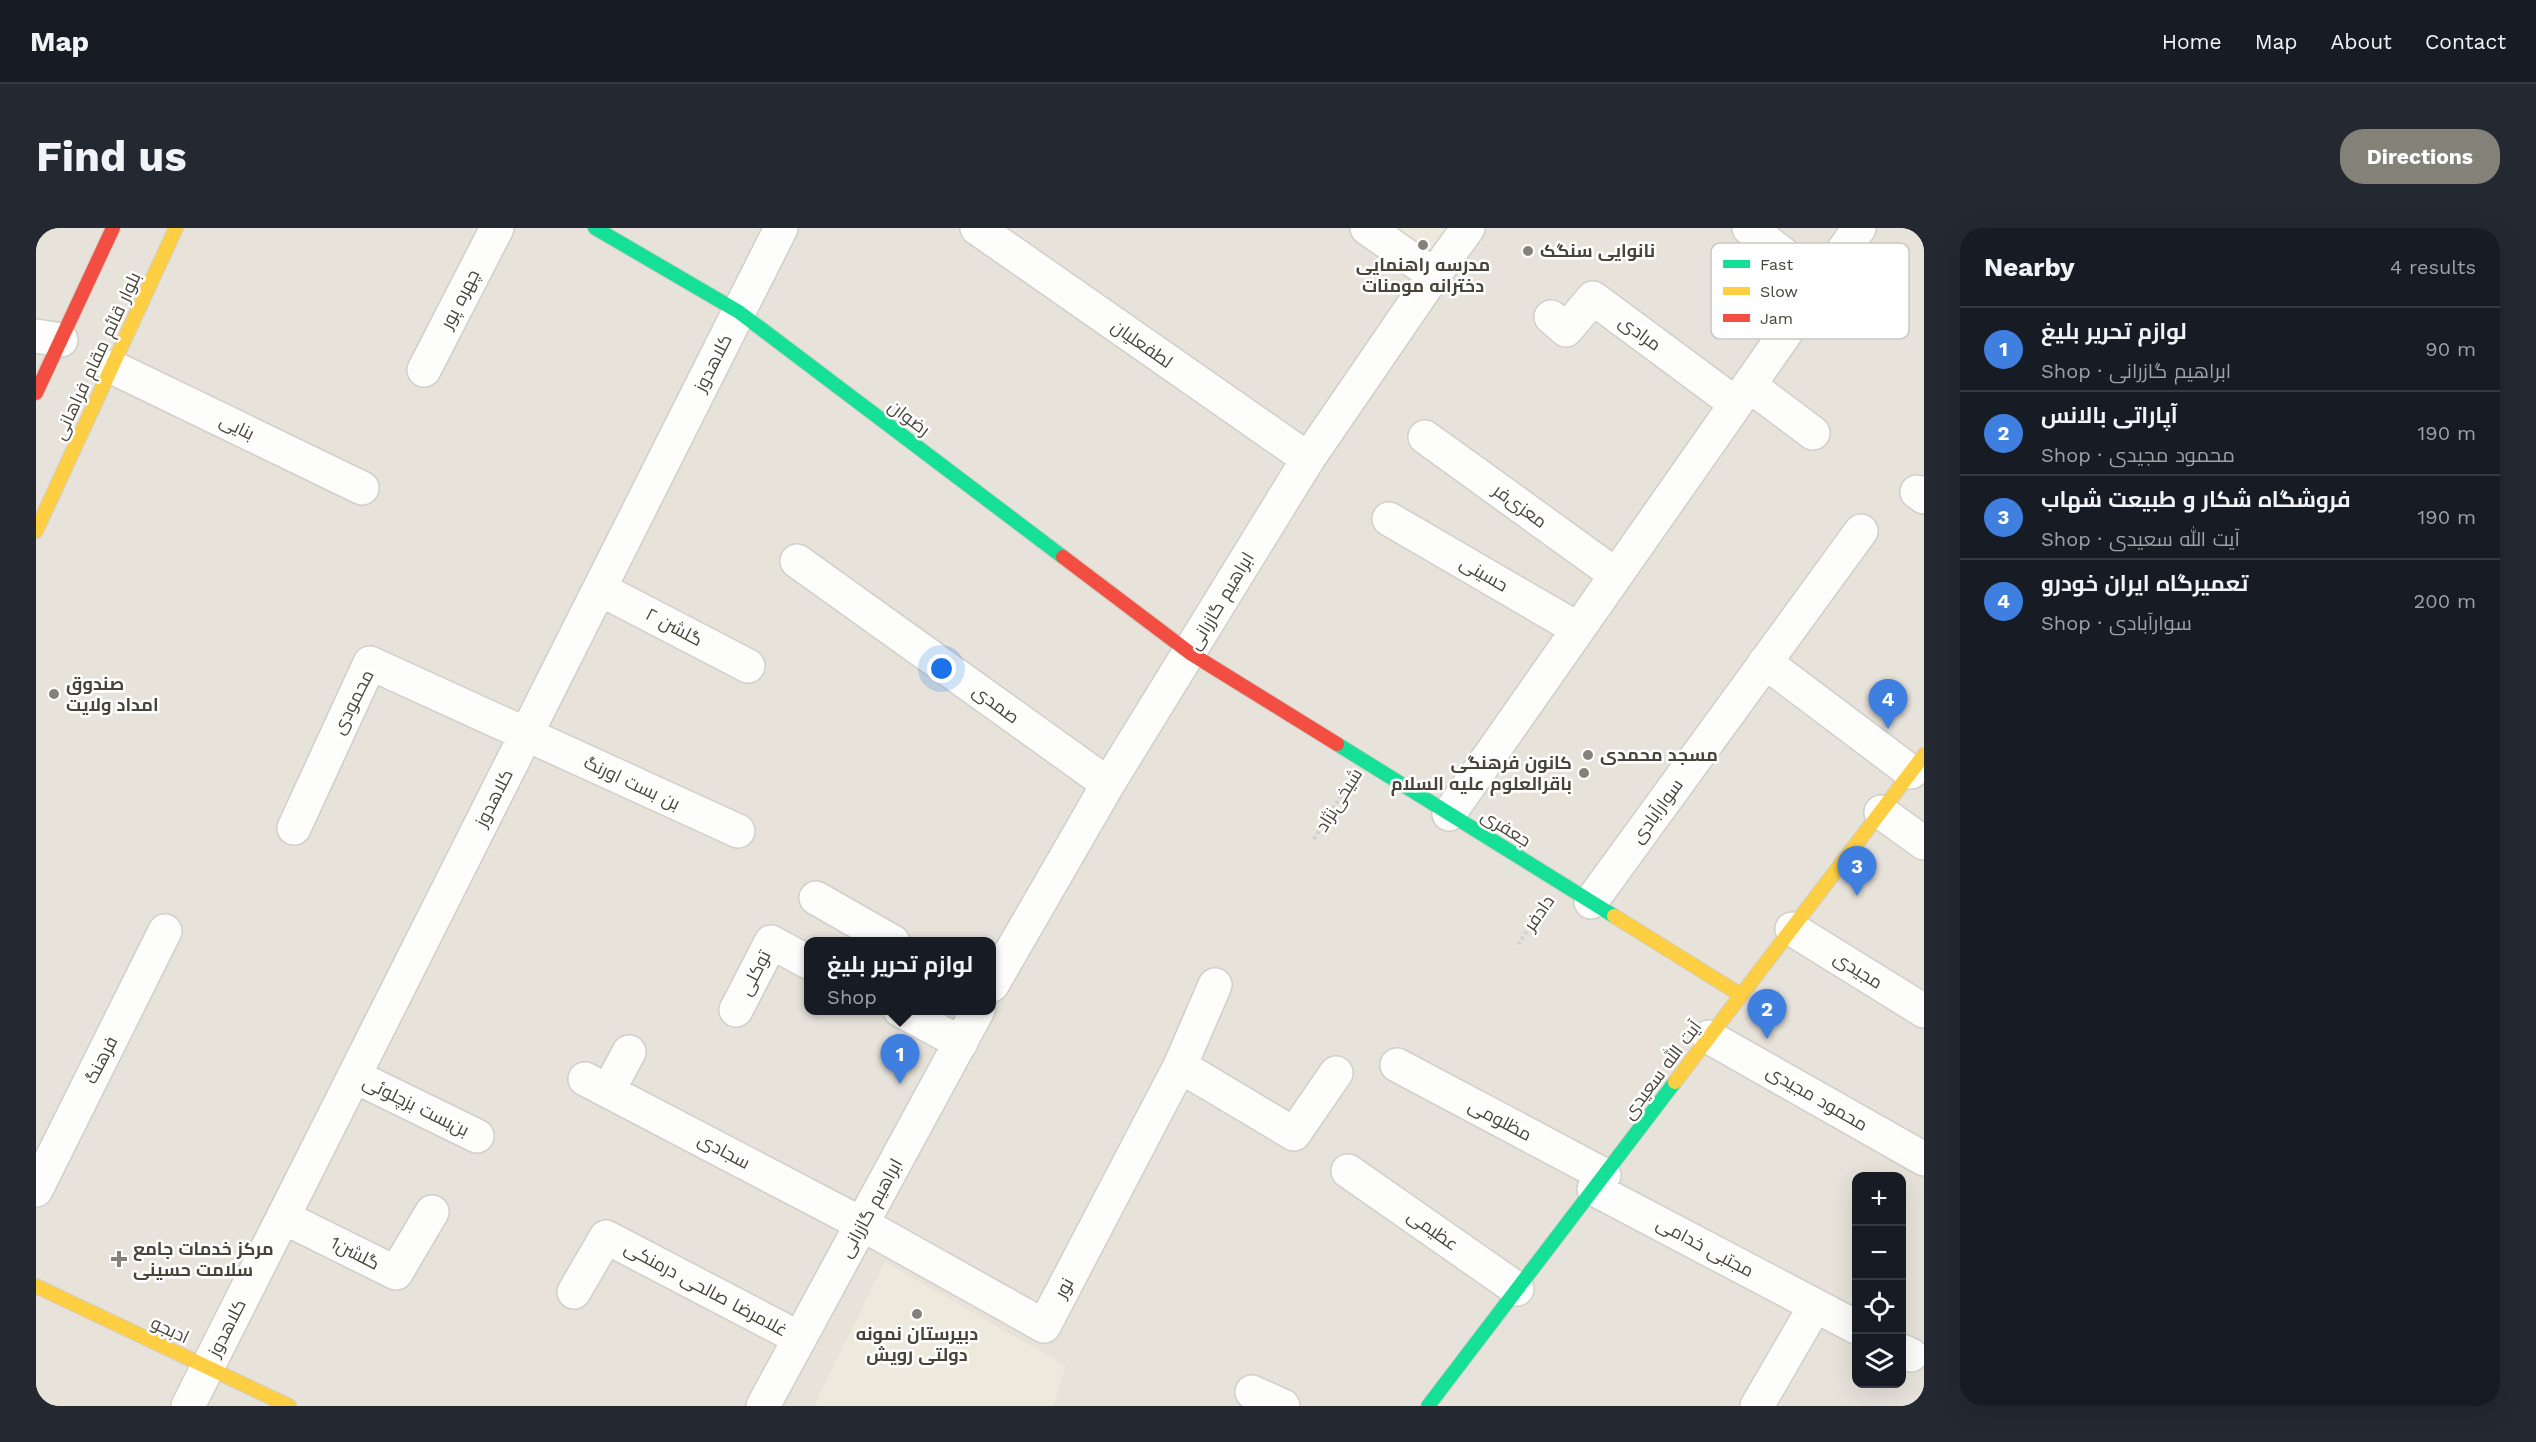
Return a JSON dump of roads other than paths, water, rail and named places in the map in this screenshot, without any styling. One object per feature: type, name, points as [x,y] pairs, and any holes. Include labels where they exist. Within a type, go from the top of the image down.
[{"type":"street","points":[[36,393],[48,338],[112,228]]},
{"type":"street","name":"بلوار قائم مقام فراهانی","points":[[36,531],[176,228]]},
{"type":"street","name":"چهره پور","points":[[424,370],[497,228]]},
{"type":"street","name":"رضوان","points":[[595,228],[739,312],[1190,653]]},
{"type":"street","name":"کلاهدوز","points":[[188,1406],[781,228]]},
{"type":"street","name":"لطفعلیان","points":[[977,228],[1308,459]]},
{"type":"street","points":[[1367,228],[1434,275]]},
{"type":"street","name":"ابراهیم گازرانی","points":[[996,979],[1108,784],[1308,459],[1468,228]]},
{"type":"street","points":[[1749,228],[1769,243]]},
{"type":"street","points":[[1849,243],[1859,228]]},
{"type":"street","name":"مرادی","points":[[1551,317],[1566,330],[1593,298],[1743,395]]},
{"type":"street","points":[[1449,814],[1782,339]]},
{"type":"street","name":"بنایی","points":[[112,367],[362,488]]},
{"type":"street","points":[[1743,395],[1813,433]]},
{"type":"street","name":"معزی‌فر","points":[[1425,437],[1616,575]]},
{"type":"street","name":"حسینی","points":[[1389,519],[1578,629]]},
{"type":"street","name":"سوارآبادی","points":[[1591,902],[1861,531]]},
{"type":"street","name":"صمدی","points":[[797,561],[1108,784]]},
{"type":"street","name":"گلشن ۲","points":[[600,589],[748,666]]},
{"type":"street","name":"جعفری","points":[[1190,653],[1741,995]]},
{"type":"street","points":[[1765,662],[1918,764]]},
{"type":"street","name":"محمودی","points":[[294,828],[370,663],[526,734]]},
{"type":"street","name":"بن بست اورنگ","points":[[526,734],[738,831]]},
{"type":"street","name":"آیت الله سعیدی","points":[[1430,1406],[1918,764]]},
{"type":"street","points":[[1881,812],[1924,843]]},
{"type":"street","points":[[816,898],[884,937]]},
{"type":"street","name":"مجیدی","points":[[1792,929],[1924,1011]]},
{"type":"street","name":"فرهنگ","points":[[36,1190],[165,931]]},
{"type":"street","name":"توکلی","points":[[736,1010],[771,942],[804,960]]},
{"type":"street","name":"نور","points":[[862,1224],[1044,1326],[1180,1066],[1215,985]]},
{"type":"street","points":[[908,1015],[961,1043]]},
{"type":"street","name":"ابراهیم گازرانی","points":[[763,1406],[976,1015]]},
{"type":"street","name":"محمود مجیدی","points":[[1709,1037],[1924,1159]]},
{"type":"street","name":"سجادی","points":[[629,1052],[596,1085],[862,1224]]},
{"type":"street","name":"مظلومی","points":[[1397,1065],[1599,1182]]},
{"type":"street","points":[[1180,1066],[1294,1134],[1336,1073]]},
{"type":"street","name":"بن‌بست بزچلوئی","points":[[354,1076],[477,1136]]},
{"type":"street","name":"عظیمی","points":[[1348,1171],[1517,1289]]},
{"type":"street","name":"مجتبی خدامی","points":[[1599,1182],[1815,1306],[1852,1324]]},
{"type":"street","name":"گلشن1","points":[[283,1217],[396,1273],[432,1212]]},
{"type":"street","name":"غلامرضا صالحی درمنکی","points":[[574,1292],[606,1236],[799,1338]]},
{"type":"street","name":"ادبجو","points":[[36,1286],[289,1406]]},
{"type":"street","points":[[1757,1406],[1815,1306]]},
{"type":"street","points":[[1252,1392],[1283,1406]]},
{"type":"place","name":"مدرسه راهنمایی دخترانه مومنات","points":[[1423,245]]},
{"type":"place","name":"نانوایی سنگک","points":[[1528,251]]},
{"type":"place","name":"صندوق امداد ولایت","points":[[54,694]]},
{"type":"place","name":"تعمیرگاه ایران خودرو","points":[[1888,729]]},
{"type":"place","name":"مسجد محمدی","points":[[1588,755]]},
{"type":"place","name":"کانون فرهنگی باقرالعلوم علیه السلام","points":[[1584,773]]},
{"type":"place","name":"فروشگاه شکار و طبیعت شهاب","points":[[1857,896]]},
{"type":"place","name":"آپاراتی بالانس","points":[[1767,1039]]},
{"type":"place","name":"لوازم تحریر بلیغ","points":[[900,1084]]},
{"type":"place","name":"مرکز خدمات جامع سلامت حسینی","points":[[119,1259]]},
{"type":"place","name":"دبیرستان نمونه دولتی رویش","points":[[917,1314]]}]
